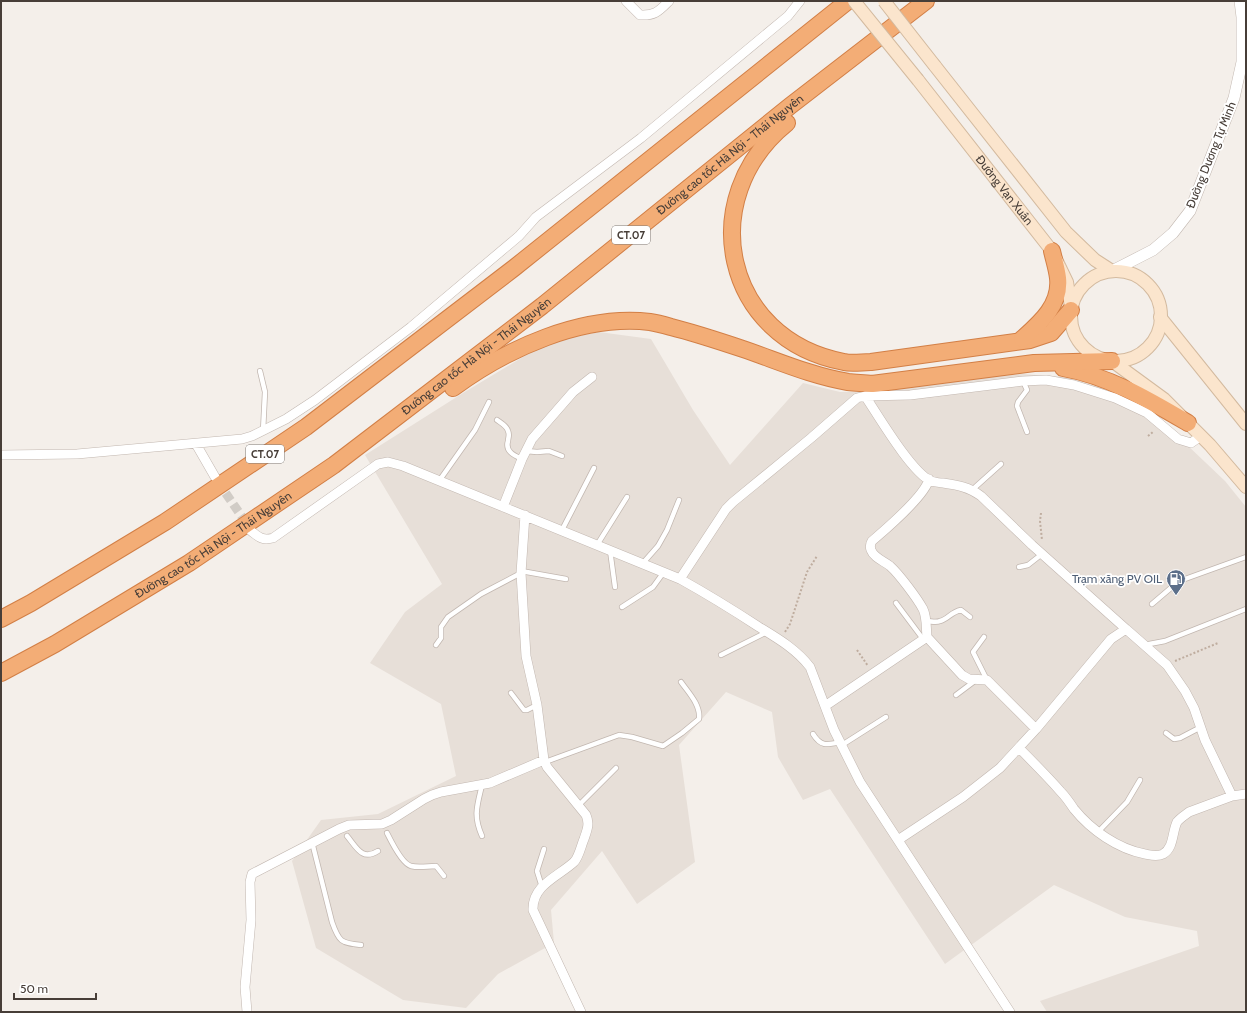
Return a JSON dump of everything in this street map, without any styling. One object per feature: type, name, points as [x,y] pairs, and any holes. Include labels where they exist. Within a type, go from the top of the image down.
[{"type":"highway","points":[[535,251],[582,200],[832,1]]},
{"type":"highway","name":"CT.07","points":[[1,619],[31,603],[165,522],[306,427],[535,251],[848,1]]},
{"type":"highway","name":"Đường cao tốc Hà Nội - Thái Nguyên","points":[[1,673],[55,644],[189,563],[334,465],[542,306],[790,106],[926,1]]},
{"type":"highway","points":[[939,1],[914,23],[774,133],[758,152],[739,188],[732,220],[731,243],[735,264],[741,282],[766,322],[784,337],[820,356],[845,362],[871,362],[1030,340],[1051,333],[1071,310]]},
{"type":"highway","points":[[1019,342],[1040,324],[1057,296],[1058,278],[1052,251]]},
{"type":"highway","points":[[334,465],[402,426],[470,375],[510,353],[539,340],[592,324],[651,322],[708,337],[817,375],[872,384],[1034,363],[1112,361]]},
{"type":"highway","points":[[1034,363],[1076,370],[1110,382],[1143,396],[1188,423]]},
{"type":"main road","name":"Đường Vạn Xuân","points":[[854,1],[1052,251],[1067,282],[1071,310]]},
{"type":"main road","name":"Đường Vạn Xuân","points":[[884,1],[1066,232],[1095,260],[1112,271]]},
{"type":"main road","points":[[1112,271],[1128,273],[1141,279],[1152,290],[1159,303],[1160,317],[1158,332],[1151,345],[1140,354],[1127,360],[1112,361],[1098,358],[1086,350],[1077,339],[1072,325],[1071,310],[1076,296],[1085,283],[1098,275],[1112,271]]},
{"type":"main road","points":[[1160,317],[1246,424]]},
{"type":"main road","points":[[1112,361],[1164,399],[1201,436],[1246,487]]},
{"type":"street","points":[[626,1],[640,15],[646,16],[656,13],[669,1]]},
{"type":"street","points":[[1,455],[77,454],[242,439],[263,431],[286,419],[315,400],[411,327],[519,236],[536,217],[642,138],[755,42],[788,16],[800,1]]},
{"type":"street","name":"Đường Dương Tự Minh","points":[[1112,271],[1153,250],[1173,233],[1190,211],[1234,98],[1242,62],[1242,17],[1240,1]]},
{"type":"street","points":[[503,507],[532,439],[573,392],[592,378]]},
{"type":"street","points":[[680,579],[730,505],[857,398],[865,396],[910,395],[1023,381],[1046,380],[1109,396],[1147,413],[1186,443],[1190,444],[1201,436]]},
{"type":"street","points":[[865,396],[888,432],[910,461],[928,479],[964,487],[981,496],[1040,552],[1167,665],[1185,691],[1194,708],[1205,740],[1232,796]]},
{"type":"street","points":[[196,444],[215,477]]},
{"type":"street","points":[[252,531],[259,537],[266,540],[273,538],[378,464],[388,462],[403,466],[665,572],[731,608],[779,640],[803,659],[810,667],[841,743],[860,782],[1010,1012]]},
{"type":"street","points":[[928,479],[925,488],[897,519],[872,541],[870,545],[871,549],[874,555],[890,566],[924,610],[926,621],[925,638],[962,675],[969,679],[987,680],[1036,729]]},
{"type":"street","points":[[524,515],[521,572],[526,656],[537,705],[545,761],[547,767],[586,815],[589,822],[588,829],[575,861],[554,876],[542,887],[535,896],[533,910],[581,1012]]},
{"type":"street","points":[[898,840],[963,797],[1000,768],[1036,729],[1112,639],[1126,629]]},
{"type":"street","points":[[825,706],[925,638]]},
{"type":"street","points":[[1019,748],[1055,784],[1074,809],[1092,827],[1109,839],[1135,852],[1157,856],[1168,850],[1178,822],[1183,816],[1189,812],[1232,796],[1246,794]]},
{"type":"street","points":[[247,1012],[245,987],[251,920],[250,877],[252,874],[312,842],[346,832],[349,825],[385,828],[432,795],[482,785],[545,761]]},
{"type":"lane","points":[[260,371],[265,392],[263,431]]},
{"type":"lane","points":[[1023,381],[1027,390],[1018,402],[1017,406],[1027,432]]},
{"type":"lane","points":[[439,481],[475,430],[489,402]]},
{"type":"lane","points":[[497,420],[508,430],[509,435],[506,446],[514,456],[548,451],[562,456]]},
{"type":"lane","points":[[972,490],[1001,464]]},
{"type":"lane","points":[[562,530],[594,468]]},
{"type":"lane","points":[[597,545],[627,497]]},
{"type":"lane","points":[[643,563],[658,546],[667,530],[679,500]]},
{"type":"lane","points":[[610,550],[615,587]]},
{"type":"lane","points":[[1019,568],[1028,565],[1040,552]]},
{"type":"lane","points":[[1152,604],[1172,587],[1185,579],[1246,557]]},
{"type":"lane","points":[[436,645],[441,638],[441,627],[448,617],[481,594],[521,572],[566,579]]},
{"type":"lane","points":[[622,606],[654,587],[660,576],[665,572]]},
{"type":"lane","points":[[896,603],[925,638]]},
{"type":"lane","points":[[1144,645],[1165,640],[1246,609]]},
{"type":"lane","points":[[926,621],[938,622],[955,611],[961,610],[970,617]]},
{"type":"lane","points":[[721,655],[767,632]]},
{"type":"lane","points":[[984,637],[973,652],[987,680]]},
{"type":"lane","points":[[956,694],[976,680]]},
{"type":"lane","points":[[545,761],[619,735],[632,737],[663,746],[699,719],[698,707],[680,682]]},
{"type":"lane","points":[[511,693],[524,710],[537,705]]},
{"type":"lane","points":[[813,734],[822,744],[828,745],[841,743],[886,717]]},
{"type":"lane","points":[[1166,733],[1174,739],[1180,738],[1201,726]]},
{"type":"lane","points":[[578,806],[616,768]]},
{"type":"lane","points":[[1098,832],[1127,802],[1140,780]]},
{"type":"lane","points":[[482,785],[476,816],[478,828],[482,836]]},
{"type":"lane","points":[[385,828],[408,866],[436,866],[444,876]]},
{"type":"lane","points":[[346,832],[358,850],[363,854],[367,856],[378,852]]},
{"type":"lane","points":[[312,842],[336,933],[340,940],[345,943],[361,945]]},
{"type":"lane","points":[[542,887],[538,871],[544,849]]},
{"type":"path","points":[[1040,552],[1042,538],[1040,521],[1041,513]]},
{"type":"path","points":[[779,640],[790,624],[807,572],[817,556]]},
{"type":"path","points":[[1167,665],[1218,643]]},
{"type":"path","points":[[858,650],[873,674]]},
{"type":"shaded area","points":[[599,332],[651,339],[693,410],[730,465],[803,383],[840,392],[867,392],[1023,374],[1064,377],[1104,389],[1140,406],[1185,443],[1225,481],[1246,507],[1246,1012],[1047,1012],[1040,1001],[1199,946],[1197,931],[1125,917],[1054,885],[945,964],[830,789],[803,800],[778,757],[772,712],[726,692],[679,745],[695,862],[637,904],[602,851],[551,910],[554,943],[498,974],[466,1008],[403,1000],[316,948],[292,861],[321,820],[378,814],[456,776],[441,704],[370,663],[405,612],[442,584],[365,455],[463,393],[548,342]]},
{"type":"tunnel","points":[[218,482],[249,527]]},
{"type":"place","name":"Trạm xăng PV OIL","points":[[1176,596]]}]
